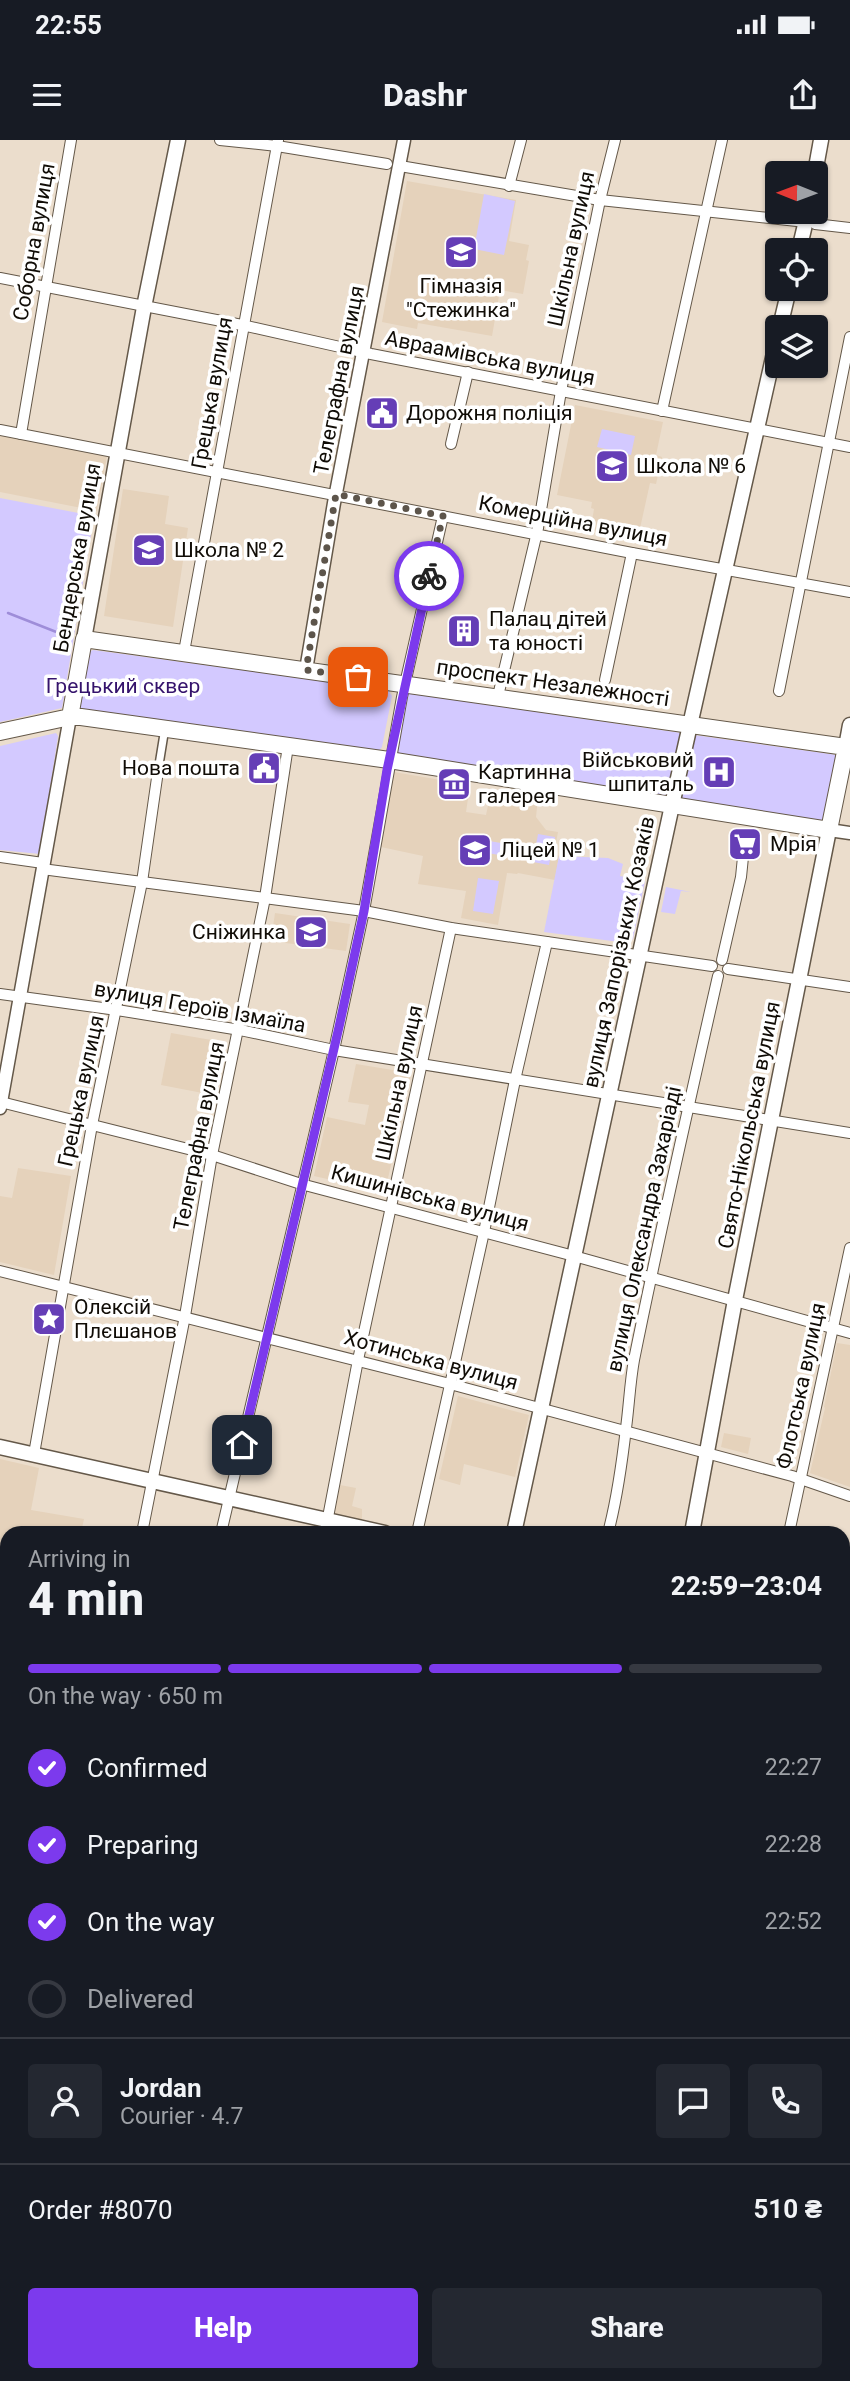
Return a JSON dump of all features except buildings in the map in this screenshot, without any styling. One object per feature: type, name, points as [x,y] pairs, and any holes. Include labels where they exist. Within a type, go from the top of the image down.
[{"type":"main road","name":"Бендерська вулиця","points":[[70,717],[116,454],[178,140]]},
{"type":"main road","points":[[817,161],[821,140]]},
{"type":"main road","name":"вулиця Запорізьких Козаків","points":[[516,1526],[768,378]]},
{"type":"main road","name":"проспект Незалежності","points":[[84,639],[848,747]]},
{"type":"main road","points":[[0,732],[70,717],[390,760],[829,830]]},
{"type":"main road","name":"Свято-Нікольська вулиця","points":[[693,1526],[735,1300],[848,747],[850,725]]},
{"type":"main road","points":[[0,1447],[229,1499],[323,1526]]},
{"type":"street","name":"Соборна вулиця","points":[[20,434],[71,140]]},
{"type":"street","points":[[220,140],[277,143],[600,200],[765,216]]},
{"type":"street","name":"Телеграфна вулиця","points":[[306,670],[363,352],[393,165],[404,140]]},
{"type":"street","points":[[509,186],[521,140]]},
{"type":"street","name":"Шкільна вулиця","points":[[498,696],[536,534],[561,391],[615,140]]},
{"type":"street","points":[[662,411],[722,140]]},
{"type":"street","name":"Грецька вулиця","points":[[184,652],[277,143]]},
{"type":"street","points":[[828,223],[850,228]]},
{"type":"street","name":"Авраамівська вулиця","points":[[0,278],[850,447]]},
{"type":"street","points":[[779,691],[850,337]]},
{"type":"street","points":[[451,444],[468,372]]},
{"type":"street","name":"Комерційна вулиця","points":[[0,430],[632,553],[850,592]]},
{"type":"street","points":[[223,1526],[334,1050],[364,911],[405,683],[443,516]]},
{"type":"street","points":[[604,680],[632,553]]},
{"type":"street","name":"Бендерська вулиця","points":[[0,1104],[70,717]]},
{"type":"street","name":"Грецька вулиця","points":[[34,1454],[92,1125],[142,882],[164,734]]},
{"type":"street","name":"Телеграфна вулиця","points":[[143,1526],[185,1316],[212,1155],[240,1030],[265,898],[288,746]]},
{"type":"street","points":[[829,830],[850,833]]},
{"type":"street","points":[[0,857],[142,882],[364,911],[451,928],[641,956],[715,971],[725,964],[743,858]]},
{"type":"street","name":"Шкільна вулиця","points":[[326,1526],[358,1360],[451,928]]},
{"type":"street","points":[[419,1526],[547,942]]},
{"type":"street","points":[[725,964],[799,980],[850,986]]},
{"type":"street","name":"вулиця Олександра Захаріаді","points":[[609,1526],[626,1431],[633,1366],[715,971]]},
{"type":"street","name":"вулиця Героїв Ізмаїла","points":[[0,995],[117,1010],[240,1030],[422,1065],[850,1133]]},
{"type":"street","name":"Кишинівська вулиця","points":[[0,1104],[212,1155],[301,1184],[850,1332]]},
{"type":"street","name":"Флотська вулиця","points":[[791,1526],[850,1248]]},
{"type":"street","name":"Хотинська вулиця","points":[[0,1270],[541,1408],[801,1478],[850,1496]]},
{"type":"shaded area","name":"Гімназія \"Стежинка\"","points":[[407,181],[516,200],[509,241],[529,245],[526,260],[529,261],[523,294],[500,290],[492,336],[418,323],[417,329],[382,322]]},
{"type":"shaded area","name":"Школа № 6","points":[[575,405],[663,422],[656,455],[662,457],[656,484],[650,483],[637,542],[590,533],[594,509],[591,508],[592,502],[557,495]]},
{"type":"shaded area","points":[[0,435],[107,456],[97,511],[0,492]]},
{"type":"shaded area","name":"Школа № 2","points":[[123,489],[169,496],[165,524],[188,528],[173,627],[104,616]]},
{"type":"shaded area","name":"Ліцей № 1","points":[[394,772],[470,785],[466,812],[486,815],[491,792],[538,798],[536,817],[546,830],[558,832],[554,853],[559,856],[555,880],[507,873],[498,925],[461,918],[466,891],[418,884],[423,856],[381,847]]},
{"type":"shaded area","name":"Сніжинка","points":[[275,913],[350,924],[346,951],[271,941]]},
{"type":"shaded area","points":[[171,1033],[223,1042],[213,1095],[161,1085]]},
{"type":"shaded area","points":[[356,1064],[411,1073],[385,1192],[314,1176],[327,1117],[365,1125],[369,1105],[348,1102]]},
{"type":"shaded area","points":[[18,1168],[71,1176],[54,1275],[0,1262],[0,1196],[12,1198]]},
{"type":"shaded area","points":[[837,1343],[850,1345],[850,1487],[810,1473]]},
{"type":"shaded area","points":[[458,1396],[529,1415],[515,1477],[464,1464],[460,1485],[439,1479]]},
{"type":"shaded area","points":[[724,1433],[751,1438],[748,1454],[721,1447]]},
{"type":"shaded area","points":[[0,1459],[39,1468],[31,1510],[84,1519],[82,1526],[0,1526]]},
{"type":"shaded area","points":[[340,1485],[356,1488],[352,1506],[362,1509],[362,1520],[335,1514]]},
{"type":"green space","points":[[484,194],[515,201],[504,255],[474,249]]},
{"type":"green space","points":[[602,429],[635,436],[631,455],[597,447]]},
{"type":"green space","points":[[0,498],[94,516],[62,708],[0,722]]},
{"type":"green space","name":"Грецький сквер","points":[[93,650],[388,690],[392,696],[382,747],[378,752],[80,711],[89,652]]},
{"type":"green space","points":[[405,683],[496,706],[681,733],[667,796],[389,760]]},
{"type":"green space","points":[[56,733],[58,736],[40,854],[0,850],[0,746]]},
{"type":"green space","points":[[694,735],[837,755],[826,820],[821,822],[683,799],[680,797]]},
{"type":"green space","points":[[538,834],[555,837],[549,865],[533,862]]},
{"type":"green space","points":[[489,841],[513,845],[511,857],[487,853]]},
{"type":"green space","points":[[559,856],[608,858],[623,864],[620,876],[645,881],[633,939],[627,943],[544,932]]},
{"type":"green space","points":[[478,878],[499,881],[493,914],[473,911]]},
{"type":"green space","points":[[666,887],[691,892],[681,891],[675,914],[661,912]]},
{"type":"waterway","points":[[8,613],[64,635]]},
{"type":"way so far","points":[[358,677],[306,670],[336,494],[443,516],[429,576]]},
{"type":"place","name":"Гімназія \"Стежинка\"","points":[[461,252]]},
{"type":"place","name":"Дорожня поліція","points":[[382,413]]},
{"type":"place","name":"Школа № 6","points":[[612,466]]},
{"type":"place","name":"Школа № 2","points":[[149,550]]},
{"type":"place","name":"Палац дітей та юності","points":[[464,631]]},
{"type":"place","name":"Нова пошта","points":[[264,768]]},
{"type":"place","name":"Військовий шпиталь","points":[[719,772]]},
{"type":"place","name":"Картинна галерея","points":[[454,784]]},
{"type":"place","name":"Мрія","points":[[745,844]]},
{"type":"place","name":"Ліцей № 1","points":[[475,850]]},
{"type":"place","name":"Сніжинка","points":[[311,932]]},
{"type":"place","name":"Олексій Плєшанов","points":[[49,1319]]},
{"type":"route","points":[[242,1445],[364,911],[387,770],[429,576]]}]
